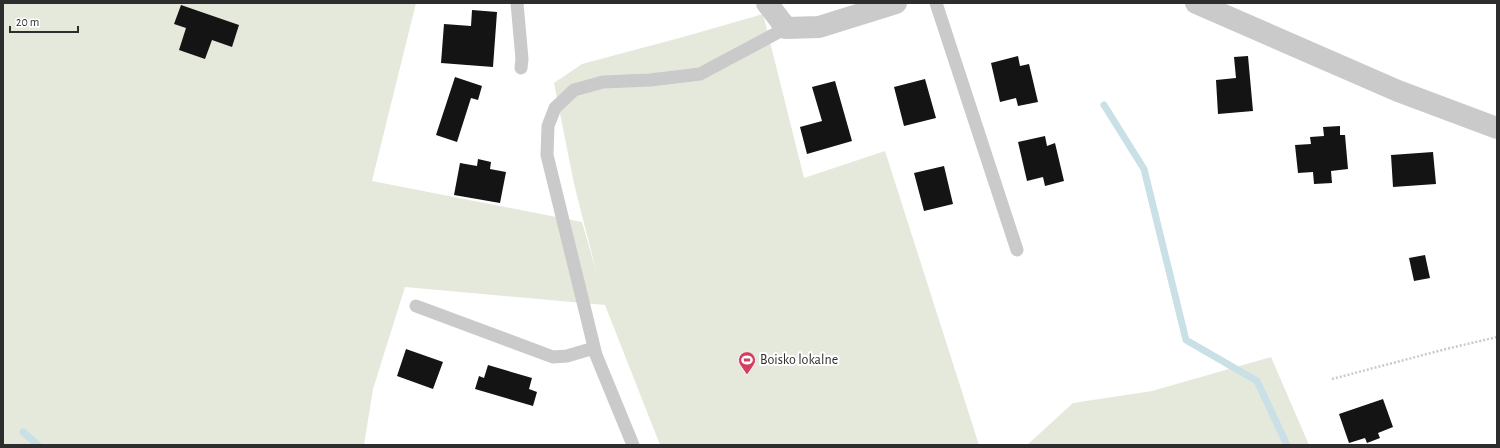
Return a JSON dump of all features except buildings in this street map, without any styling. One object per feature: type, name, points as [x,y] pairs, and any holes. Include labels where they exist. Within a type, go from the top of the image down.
[{"type":"street","points":[[767,3],[786,28],[819,27],[896,3]]},
{"type":"street","points":[[1196,3],[1398,91],[1497,128]]},
{"type":"lane","points":[[517,3],[522,59],[521,68]]},
{"type":"lane","points":[[936,3],[1017,250]]},
{"type":"lane","points":[[633,445],[594,348],[547,156],[548,126],[555,108],[574,90],[603,82],[650,80],[700,74],[786,28]]},
{"type":"lane","points":[[416,306],[553,357],[567,356],[594,348]]},
{"type":"path","points":[[1332,379],[1446,348],[1497,337]]},
{"type":"shaded area","points":[[3,3],[416,3],[372,181],[582,222],[597,274],[574,184],[554,83],[582,64],[763,14],[804,178],[885,151],[979,445],[660,445],[605,305],[405,287],[373,389],[364,445],[3,445]]},
{"type":"shaded area","points":[[1271,357],[1309,445],[1027,445],[1073,403],[1152,391]]},
{"type":"waterway","points":[[1104,105],[1144,169],[1186,340],[1257,381],[1287,445]]},
{"type":"waterway","points":[[23,432],[38,445]]},
{"type":"place","name":"Boisko lokalne","points":[[747,375]]}]
